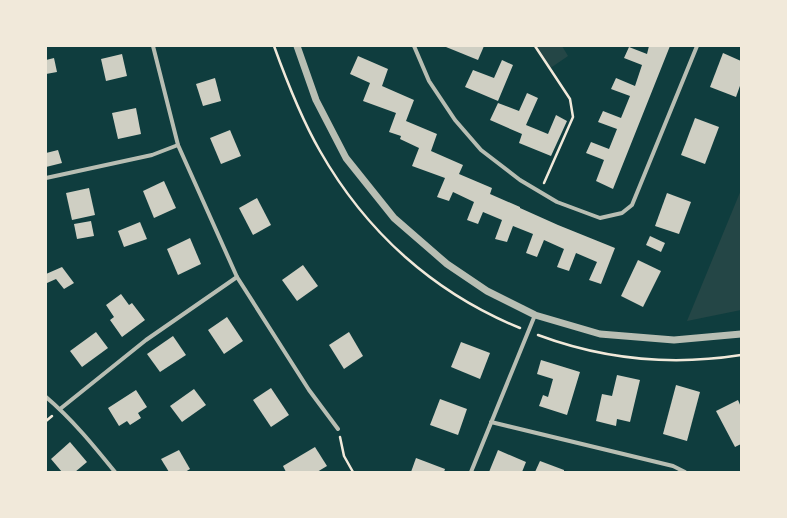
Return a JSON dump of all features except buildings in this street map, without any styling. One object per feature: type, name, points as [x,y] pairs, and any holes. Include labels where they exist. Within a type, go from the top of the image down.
[{"type":"street","points":[[153,46],[178,145],[237,277],[309,390],[338,429]]},
{"type":"street","points":[[297,46],[316,100],[346,158],[394,218],[447,264],[488,291],[535,315],[600,334],[674,340],[741,334]]},
{"type":"street","points":[[414,46],[429,81],[459,125],[482,150],[520,180],[557,202],[600,218],[622,213],[632,204],[697,46]]},
{"type":"street","points":[[46,178],[152,155],[178,145]]},
{"type":"street","points":[[60,409],[146,340],[237,277]]},
{"type":"street","points":[[471,472],[535,315]]},
{"type":"street","points":[[46,397],[60,409],[115,472]]},
{"type":"street","points":[[491,422],[673,466],[685,472]]},
{"type":"path","points":[[274,46],[304,120],[320,151],[338,180],[359,209],[385,238],[411,263],[436,283],[500,320],[556,342],[590,352],[635,359],[681,361],[741,355]]},
{"type":"path","points":[[536,46],[570,99],[573,118],[540,192]]},
{"type":"path","points":[[338,429],[344,456],[353,472]]},
{"type":"shaded area","points":[[533,46],[562,46],[568,56],[549,69]]},
{"type":"shaded area","points":[[741,190],[741,310],[687,321]]}]
